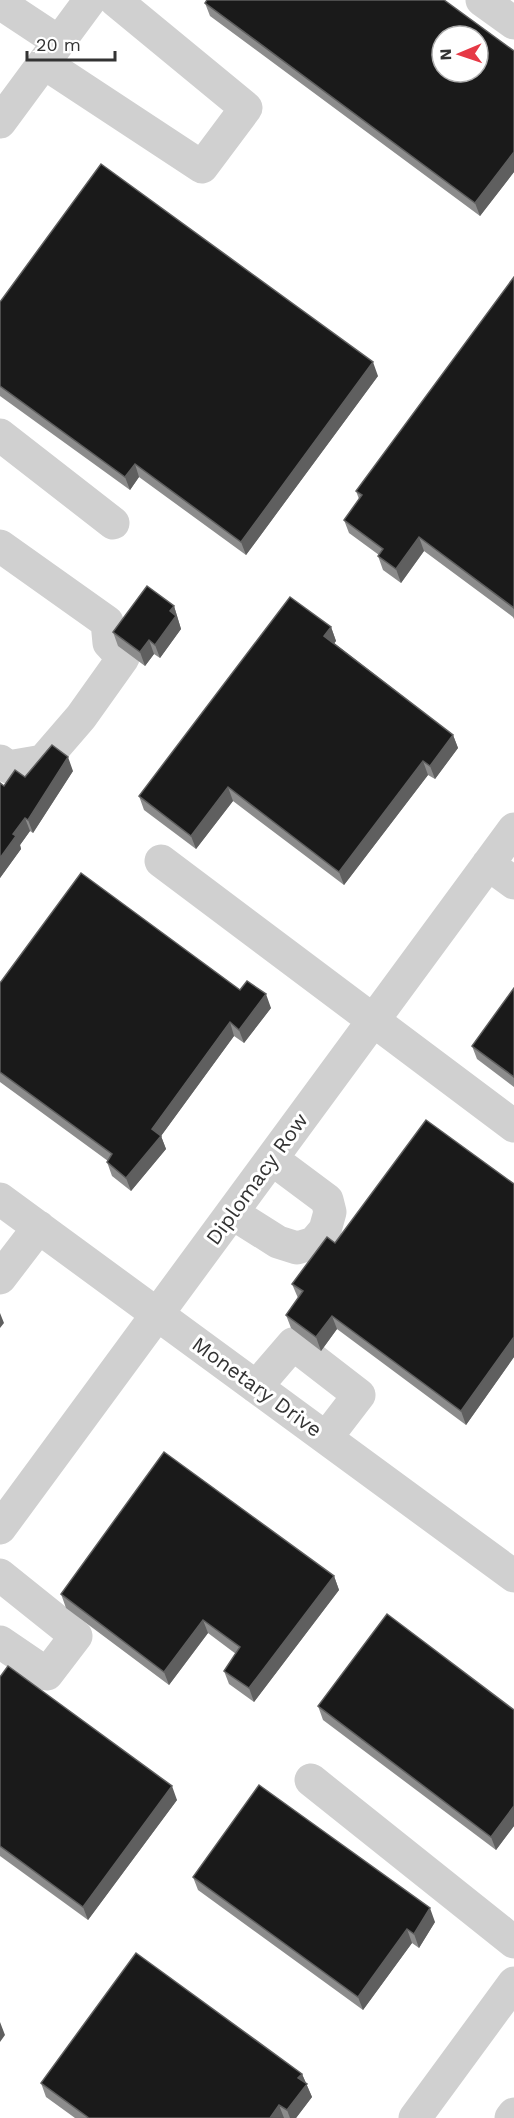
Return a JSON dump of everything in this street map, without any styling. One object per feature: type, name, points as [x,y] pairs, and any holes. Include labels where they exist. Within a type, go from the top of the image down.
[{"type":"street","points":[[0,122],[90,0]]},
{"type":"street","points":[[0,3],[51,53],[202,167],[246,108],[115,0]]},
{"type":"street","points":[[482,0],[514,23]]},
{"type":"street","points":[[0,435],[113,523]]},
{"type":"street","points":[[0,546],[107,622],[109,643],[123,658],[81,717],[43,761],[8,767],[0,761]]},
{"type":"street","name":"Diplomacy Row","points":[[0,1528],[514,829]]},
{"type":"street","points":[[161,861],[514,1126]]},
{"type":"street","points":[[488,864],[514,883]]},
{"type":"street","points":[[232,1213],[278,1242],[297,1248],[314,1243],[325,1230],[330,1212],[327,1200],[272,1159]]},
{"type":"street","name":"Monetary Drive","points":[[0,1199],[514,1576]]},
{"type":"street","points":[[0,1278],[39,1227]]},
{"type":"street","points":[[256,1387],[293,1344],[358,1395],[326,1438]]},
{"type":"street","points":[[0,1575],[76,1636],[47,1674],[0,1642]]},
{"type":"street","points":[[311,1780],[514,1942]]},
{"type":"street","points":[[415,2118],[514,1983]]},
{"type":"street","points":[[511,2118],[514,2114]]},
{"type":"building","points":[[207,0],[444,0],[477,24],[430,24],[430,84],[490,84],[490,34],[514,51],[514,152],[475,203],[205,3]]},
{"type":"building","points":[[101,164],[373,362],[241,542],[135,464],[125,477],[0,386],[0,302]]},
{"type":"building","points":[[514,277],[514,608],[419,537],[396,569],[378,556],[383,549],[344,520],[362,495],[356,491]]},
{"type":"building","points":[[147,586],[174,606],[170,611],[176,616],[155,645],[149,640],[140,652],[113,632]]},
{"type":"building","points":[[290,597],[331,627],[324,636],[453,735],[430,766],[423,761],[339,872],[228,787],[191,836],[139,796]]},
{"type":"building","points":[[52,745],[68,757],[28,820],[25,818],[13,834],[16,836],[0,858],[0,783],[4,786],[15,770],[25,777]]},
{"type":"building","points":[[81,873],[240,990],[247,981],[266,994],[239,1030],[230,1022],[152,1129],[161,1136],[126,1178],[107,1162],[112,1154],[0,1072],[0,983]]},
{"type":"building","points":[[514,988],[514,1077],[472,1046]]},
{"type":"building","points":[[426,1120],[514,1184],[514,1337],[461,1411],[332,1316],[316,1337],[286,1315],[303,1291],[292,1284],[327,1237],[335,1243]]},
{"type":"building","points":[[164,1452],[334,1576],[249,1688],[224,1671],[240,1647],[203,1620],[164,1672],[61,1594]]},
{"type":"building","points":[[387,1614],[514,1710],[514,1806],[491,1837],[318,1706]]},
{"type":"building","points":[[8,1666],[172,1786],[83,1907],[0,1846],[0,1677]]},
{"type":"building","points":[[259,1785],[430,1908],[414,1934],[407,1929],[358,1997],[193,1877]]},
{"type":"building","points":[[136,1953],[302,2074],[298,2078],[307,2084],[287,2110],[279,2105],[270,2118],[89,2118],[41,2083]]}]
